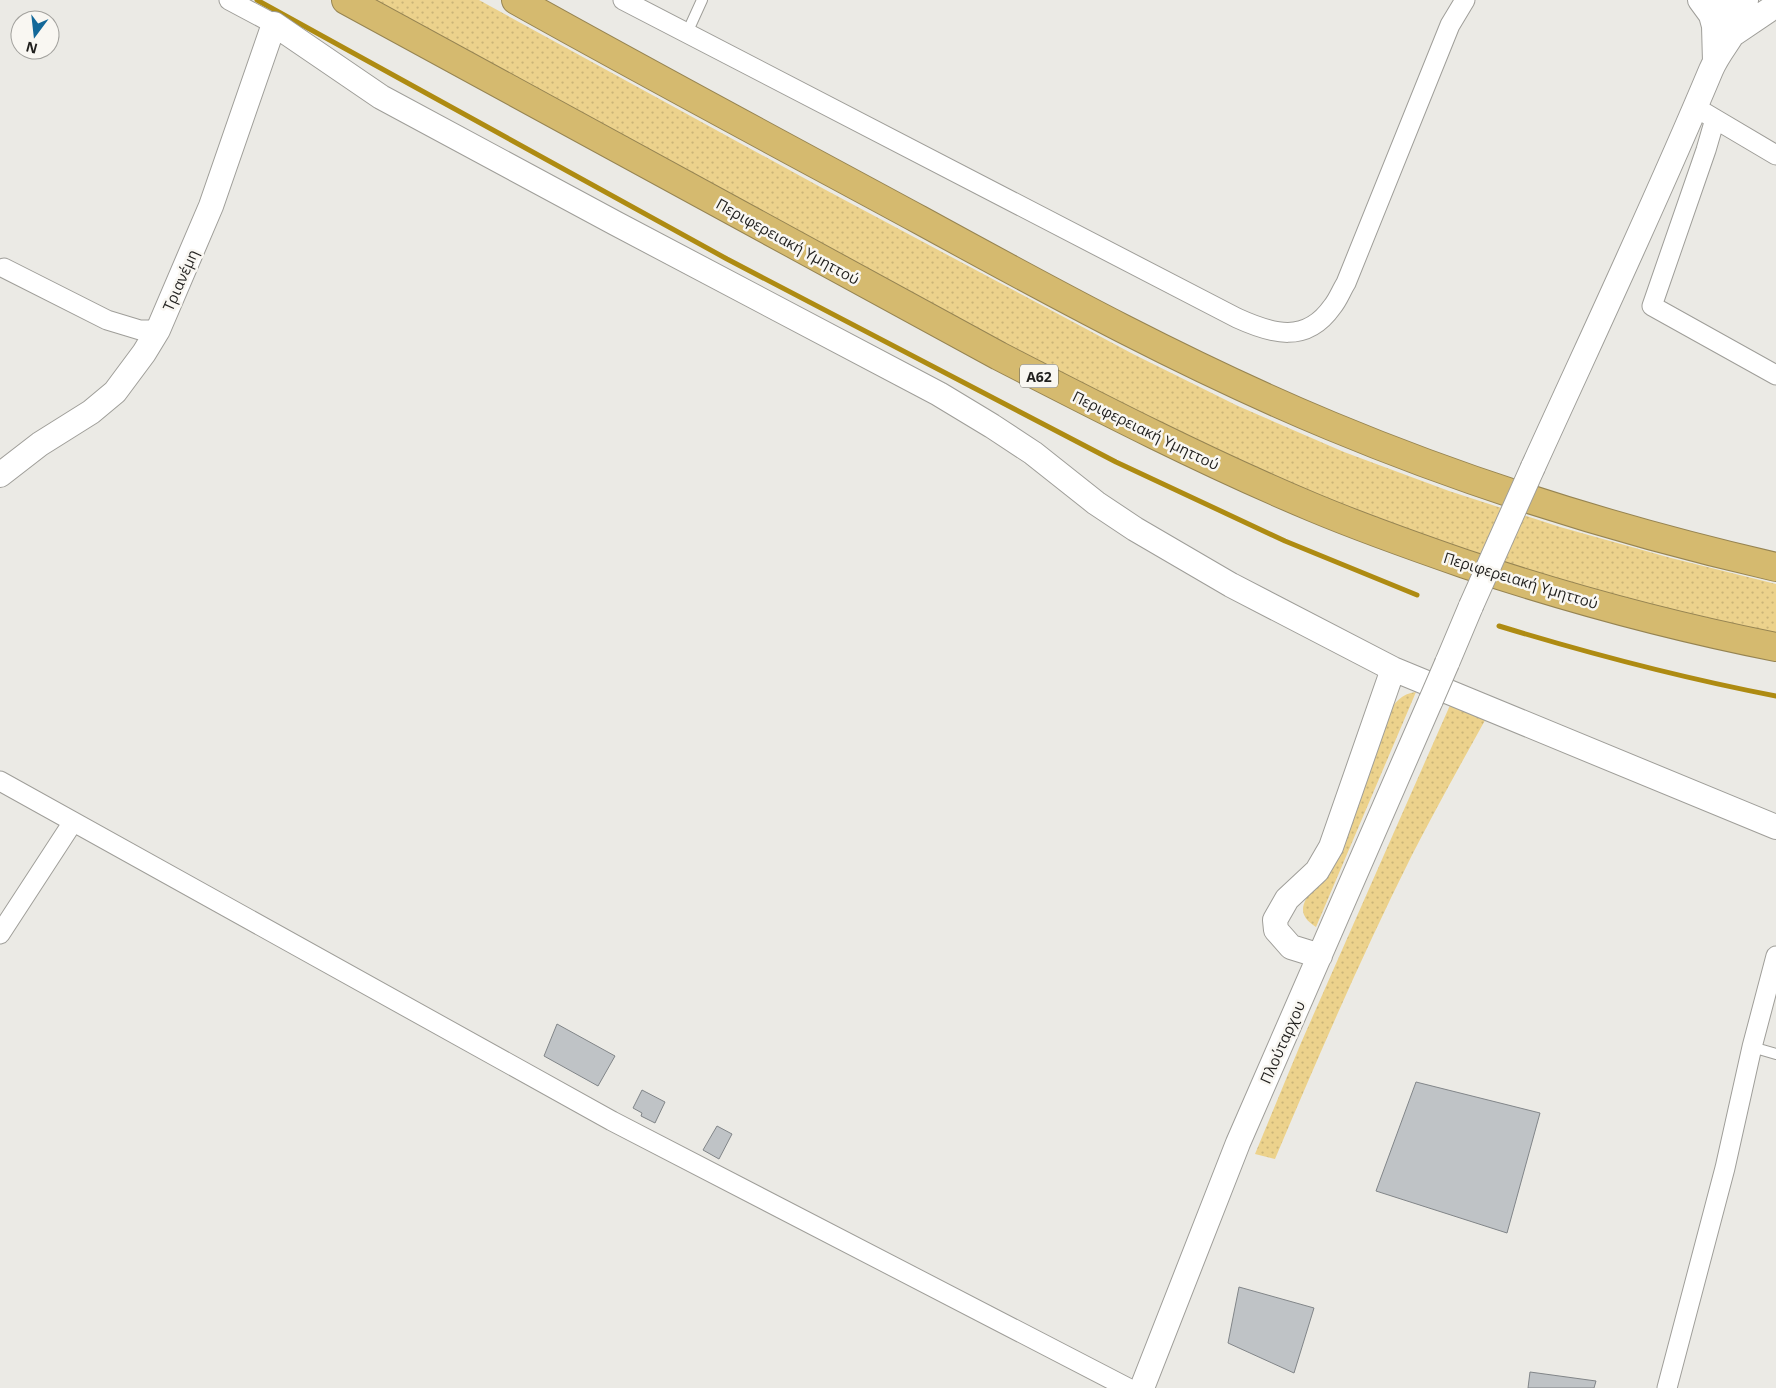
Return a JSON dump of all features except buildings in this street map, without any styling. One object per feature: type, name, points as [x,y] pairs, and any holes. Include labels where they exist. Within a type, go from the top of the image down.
[{"type":"highway","name":"Περιφερειακή Υμηττού","points":[[346,0],[999,356],[1236,474],[1313,508],[1395,540],[1535,587],[1662,622],[1776,647]]},
{"type":"highway","points":[[516,0],[1110,323],[1257,394],[1366,440],[1494,488],[1642,533],[1776,567]]},
{"type":"street","points":[[229,0],[274,24],[381,97],[938,394],[1033,453],[1096,503],[1135,529],[1231,585],[1393,669],[1776,827]]},
{"type":"street","points":[[623,0],[1237,318],[1259,328],[1291,334],[1306,329],[1318,322],[1332,308],[1346,283],[1450,25],[1465,0]]},
{"type":"street","points":[[1700,0],[1724,30]]},
{"type":"street","points":[[1724,30],[1717,15],[1728,0]]},
{"type":"street","points":[[1724,30],[1745,9],[1746,0]]},
{"type":"street","points":[[1724,30],[1776,7]]},
{"type":"street","name":"Τριανέμη","points":[[0,475],[40,444],[91,412],[115,392],[144,353],[158,330],[211,206],[274,24]]},
{"type":"street","name":"Πλούταρχου","points":[[1142,1388],[1238,1142],[1471,606],[1672,163],[1705,113],[1714,62],[1724,30]]},
{"type":"street","points":[[1705,113],[1776,155]]},
{"type":"street","points":[[1705,113],[1706,150],[1652,306],[1776,375]]},
{"type":"street","points":[[4,268],[107,320],[140,330],[158,330]]},
{"type":"street","points":[[1320,956],[1291,947],[1276,930],[1275,920],[1287,899],[1317,871],[1331,847],[1393,669]]},
{"type":"street","points":[[0,782],[612,1121],[1128,1388]]},
{"type":"street","points":[[0,934],[74,822]]},
{"type":"street","points":[[1667,1388],[1725,1168],[1752,1047],[1776,956]]},
{"type":"lane","points":[[687,33],[702,0]]},
{"type":"lane","points":[[1752,1047],[1776,1054]]},
{"type":"shaded area","points":[[374,0],[479,0],[824,189],[1133,354],[1238,406],[1344,452],[1449,491],[1560,527],[1671,558],[1776,584],[1776,637],[1661,609],[1548,577],[1433,538],[1326,498],[1217,451],[1007,346]]},
{"type":"shaded area","points":[[1416,692],[1316,927],[1309,922],[1303,912],[1307,897],[1315,885],[1387,715],[1399,699]]},
{"type":"shaded area","points":[[1451,703],[1488,715],[1430,820],[1376,930],[1275,1159],[1255,1154],[1301,1043]]},
{"type":"waterway","points":[[257,0],[727,259],[1116,462],[1285,541],[1417,595]]},
{"type":"waterway","points":[[1499,626],[1637,665],[1776,696]]}]
